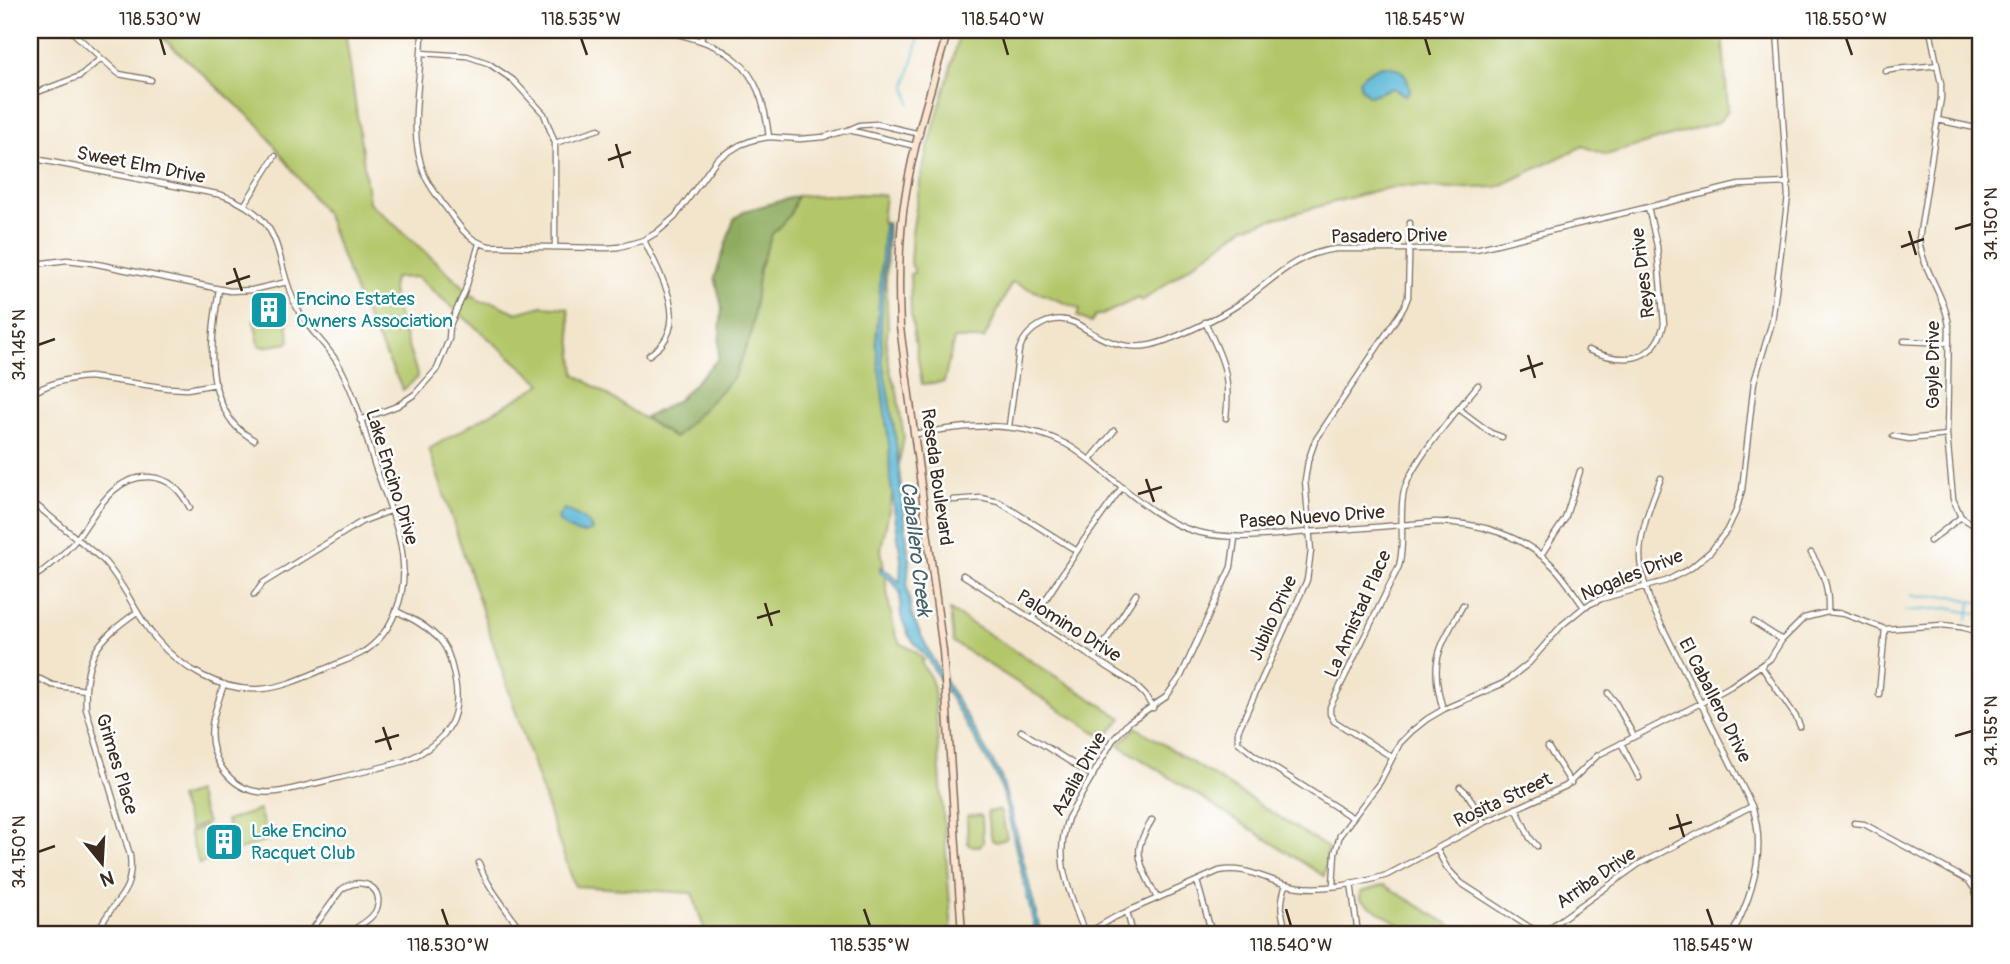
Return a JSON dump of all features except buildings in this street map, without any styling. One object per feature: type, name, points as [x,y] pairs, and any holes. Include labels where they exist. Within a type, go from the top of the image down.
[{"type":"main road","name":"Reseda Boulevard","points":[[948,30],[906,192],[899,260],[900,327],[938,606],[962,934]]},
{"type":"street","points":[[70,30],[119,74],[150,80]]},
{"type":"street","points":[[422,30],[416,130],[421,164],[434,191],[465,234],[479,244],[619,247],[644,240],[675,217],[718,159],[740,145],[769,137],[824,137],[860,125],[877,124],[920,134]]},
{"type":"street","points":[[660,30],[701,40],[734,58],[753,80],[766,113],[769,137]]},
{"type":"street","points":[[701,40],[703,30]]},
{"type":"street","name":"Nogales Drive","points":[[1334,885],[1337,842],[1380,782],[1400,743],[1412,731],[1444,709],[1504,683],[1529,663],[1562,625],[1584,607],[1680,574],[1701,561],[1727,530],[1742,490],[1754,382],[1772,322],[1788,196],[1777,30]]},
{"type":"street","name":"Gayle Drive","points":[[1930,30],[1941,98],[1919,239],[1920,252],[1947,313],[1947,435],[1953,499],[1961,517]]},
{"type":"street","points":[[421,53],[467,56],[488,63],[501,70],[544,114],[555,143],[555,247]]},
{"type":"street","points":[[30,94],[80,76],[100,59]]},
{"type":"street","points":[[1885,71],[1937,65]]},
{"type":"street","points":[[1938,120],[1980,129]]},
{"type":"street","points":[[555,143],[599,129]]},
{"type":"street","points":[[848,130],[916,147]]},
{"type":"street","points":[[245,204],[275,156]]},
{"type":"street","name":"Sweet Elm Drive","points":[[30,158],[222,195],[245,204]]},
{"type":"street","name":"Pasadero Drive","points":[[1009,426],[1022,341],[1038,326],[1051,321],[1073,322],[1106,341],[1135,346],[1150,345],[1167,340],[1240,303],[1307,255],[1336,250],[1476,249],[1739,185],[1789,183]]},
{"type":"street","name":"Lake Encino Drive","points":[[30,500],[103,560],[113,571],[155,638],[175,659],[197,673],[224,684],[247,689],[279,686],[363,652],[384,634],[396,611],[404,561],[390,511],[360,419],[337,362],[298,311],[277,243],[260,216],[245,204]]},
{"type":"street","name":"Reyes Drive","points":[[1588,350],[1612,358],[1632,358],[1653,347],[1661,335],[1664,324],[1657,246],[1648,207]]},
{"type":"street","name":"Jubilo Drive","points":[[1353,818],[1254,755],[1238,742],[1238,731],[1307,580],[1311,532],[1306,480],[1308,461],[1315,441],[1408,298],[1410,223]]},
{"type":"street","points":[[644,240],[666,288],[671,317],[663,344],[649,355]]},
{"type":"street","points":[[360,419],[397,405],[415,394],[442,361],[454,316],[465,291],[479,244]]},
{"type":"street","points":[[30,268],[43,263],[67,260],[219,289],[252,290],[287,282]]},
{"type":"street","points":[[219,289],[211,345],[216,384],[230,418],[238,429],[254,440]]},
{"type":"street","points":[[1205,322],[1225,367],[1226,418]]},
{"type":"street","points":[[1904,341],[1949,343]]},
{"type":"street","points":[[30,395],[53,383],[78,377],[168,388],[216,384]]},
{"type":"street","name":"La Amistad Place","points":[[1392,757],[1336,723],[1329,710],[1399,566],[1402,556],[1402,503],[1408,479],[1416,464],[1478,385]]},
{"type":"street","points":[[1459,410],[1491,433],[1502,437]]},
{"type":"street","name":"Paseo Nuevo Drive","points":[[915,434],[969,426],[1009,426],[1032,430],[1066,444],[1090,460],[1157,514],[1198,532],[1235,538],[1435,522],[1479,525],[1502,532],[1541,555],[1584,607]]},
{"type":"street","points":[[1090,460],[1114,431]]},
{"type":"street","points":[[1893,436],[1909,439],[1947,435]]},
{"type":"street","points":[[1541,555],[1565,519],[1580,471]]},
{"type":"street","points":[[30,580],[48,567],[76,539],[115,488],[124,482],[135,478],[164,480],[177,488],[190,508]]},
{"type":"street","name":"El Caballero Drive","points":[[1661,478],[1641,538],[1640,566],[1651,604],[1752,806],[1758,824],[1759,844],[1755,876],[1743,913],[1732,934]]},
{"type":"street","points":[[1033,619],[1122,488]]},
{"type":"street","points":[[953,500],[981,498],[999,502],[1077,551]]},
{"type":"street","points":[[254,595],[263,583],[361,522],[390,511]]},
{"type":"street","points":[[1930,541],[1961,517],[1980,529]]},
{"type":"street","name":"Azalia Drive","points":[[1085,934],[1062,866],[1063,832],[1068,818],[1113,740],[1121,730],[1166,697],[1181,676],[1231,567],[1235,538]]},
{"type":"street","points":[[1811,553],[1822,571],[1828,592],[1828,612],[1844,614],[1885,629],[1942,625],[1980,632]]},
{"type":"street","name":"Palomino Drive","points":[[963,575],[1133,683],[1153,708]]},
{"type":"street","points":[[1094,658],[1136,594]]},
{"type":"street","points":[[1444,709],[1438,689],[1436,666],[1442,645],[1464,605]]},
{"type":"street","points":[[224,684],[212,725],[213,750],[226,773],[246,788],[255,791],[282,791],[405,761],[422,754],[443,737],[454,715],[458,689],[449,654],[443,644],[417,620],[396,611]]},
{"type":"street","name":"Grimes Place","points":[[97,934],[125,892],[132,870],[130,855],[86,709],[85,690],[99,643],[137,612]]},
{"type":"street","name":"Rosita Street","points":[[1085,934],[1157,898],[1230,869],[1244,870],[1286,885],[1307,887],[1351,883],[1387,875],[1484,823],[1571,783],[1592,759],[1701,703],[1761,666],[1770,659],[1791,629],[1804,618],[1828,612]]},
{"type":"street","points":[[1754,622],[1782,640]]},
{"type":"street","points":[[1879,694],[1885,629]]},
{"type":"street","points":[[1761,666],[1800,726]]},
{"type":"street","points":[[40,679],[52,685],[85,690]]},
{"type":"street","points":[[1608,693],[1634,736]]},
{"type":"street","points":[[1021,731],[1093,776]]},
{"type":"street","points":[[1621,743],[1639,778]]},
{"type":"street","points":[[1548,747],[1571,783]]},
{"type":"street","points":[[1460,787],[1467,793],[1484,823]]},
{"type":"street","name":"Arriba Drive","points":[[1436,848],[1447,868],[1461,883],[1529,927],[1538,930],[1549,928],[1639,864],[1752,806]]},
{"type":"street","points":[[1516,808],[1530,838],[1537,846]]},
{"type":"street","points":[[1152,820],[1139,846],[1157,898]]},
{"type":"street","points":[[1854,823],[1864,824],[1969,881],[1979,899],[1980,907]]},
{"type":"street","points":[[479,863],[484,878],[523,934]]},
{"type":"street","points":[[1197,881],[1212,934]]},
{"type":"street","points":[[309,934],[341,890],[348,884],[361,882],[374,891],[377,908],[347,934]]},
{"type":"street","points":[[1351,883],[1358,934]]},
{"type":"street","points":[[1286,885],[1280,911],[1287,934]]},
{"type":"street","points":[[1127,912],[1133,934]]},
{"type":"green space","points":[[154,30],[345,30],[369,202],[463,286],[468,294],[481,302],[493,302],[517,313],[542,306],[568,308],[575,374],[674,438],[734,377],[751,335],[759,269],[772,234],[790,215],[797,196],[885,195],[882,222],[888,223],[886,343],[904,438],[881,549],[896,636],[900,643],[915,651],[924,660],[921,662],[934,689],[952,934],[706,934],[692,893],[575,886],[429,449],[542,384],[417,277],[394,278],[394,302],[418,377],[403,390],[361,306],[326,215],[259,125]]},
{"type":"green space","points":[[961,30],[1722,30],[1728,110],[1719,122],[1606,155],[1583,146],[1498,187],[1450,189],[1402,186],[1378,190],[1245,227],[1142,301],[1138,298],[1102,315],[1096,315],[1091,323],[1077,316],[1080,309],[1012,282],[984,339],[954,339],[944,382],[922,384],[911,316],[910,274],[914,273],[910,264],[912,233],[922,170]]},
{"type":"green space","points":[[797,196],[790,215],[772,234],[759,269],[751,335],[734,377],[675,438],[645,418],[678,400],[718,359],[722,307],[715,277],[734,219],[745,211]]},
{"type":"green space","points":[[282,311],[285,313],[290,340],[288,343],[263,347],[259,345],[254,320],[256,316]]},
{"type":"green space","points":[[950,610],[1122,718],[1105,738],[953,642]]},
{"type":"green space","points":[[1136,727],[1328,848],[1324,876],[1119,745]]},
{"type":"green space","points":[[196,792],[207,823],[190,829],[179,798]]},
{"type":"green space","points":[[259,810],[269,840],[236,851],[226,821]]},
{"type":"green space","points":[[999,810],[1007,837],[996,842],[992,840],[987,815],[988,812]]},
{"type":"green space","points":[[980,815],[983,843],[980,846],[970,846],[967,818]]},
{"type":"green space","points":[[206,826],[217,858],[199,864],[189,832]]},
{"type":"green space","points":[[1384,885],[1465,934],[1415,934],[1360,900],[1360,892]]},
{"type":"water","points":[[1381,66],[1393,67],[1405,74],[1410,91],[1405,95],[1392,88],[1369,96],[1361,88],[1359,80],[1366,73]]},
{"type":"water","points":[[884,224],[887,224],[881,327],[882,358],[895,434],[909,560],[907,587],[912,616],[931,656],[1000,774],[1041,934],[1036,934],[997,777],[927,658],[909,636],[901,616],[900,592],[893,582],[880,572],[880,567],[900,582],[901,559],[876,344]]},
{"type":"water","points":[[564,509],[585,520],[592,530],[578,533],[564,526],[557,519]]},
{"type":"waterway","name":"Caballero Creek","points":[[910,103],[906,86],[921,30]]},
{"type":"waterway","points":[[1911,595],[1953,596],[1971,601]]},
{"type":"waterway","points":[[1967,620],[1971,601],[1980,603]]},
{"type":"waterway","points":[[1905,611],[1948,608],[1980,615]]},
{"type":"place","name":"Encino Estates Owners Association","points":[[269,310]]},
{"type":"place","name":"Lake Encino Racquet Club","points":[[224,842]]}]
